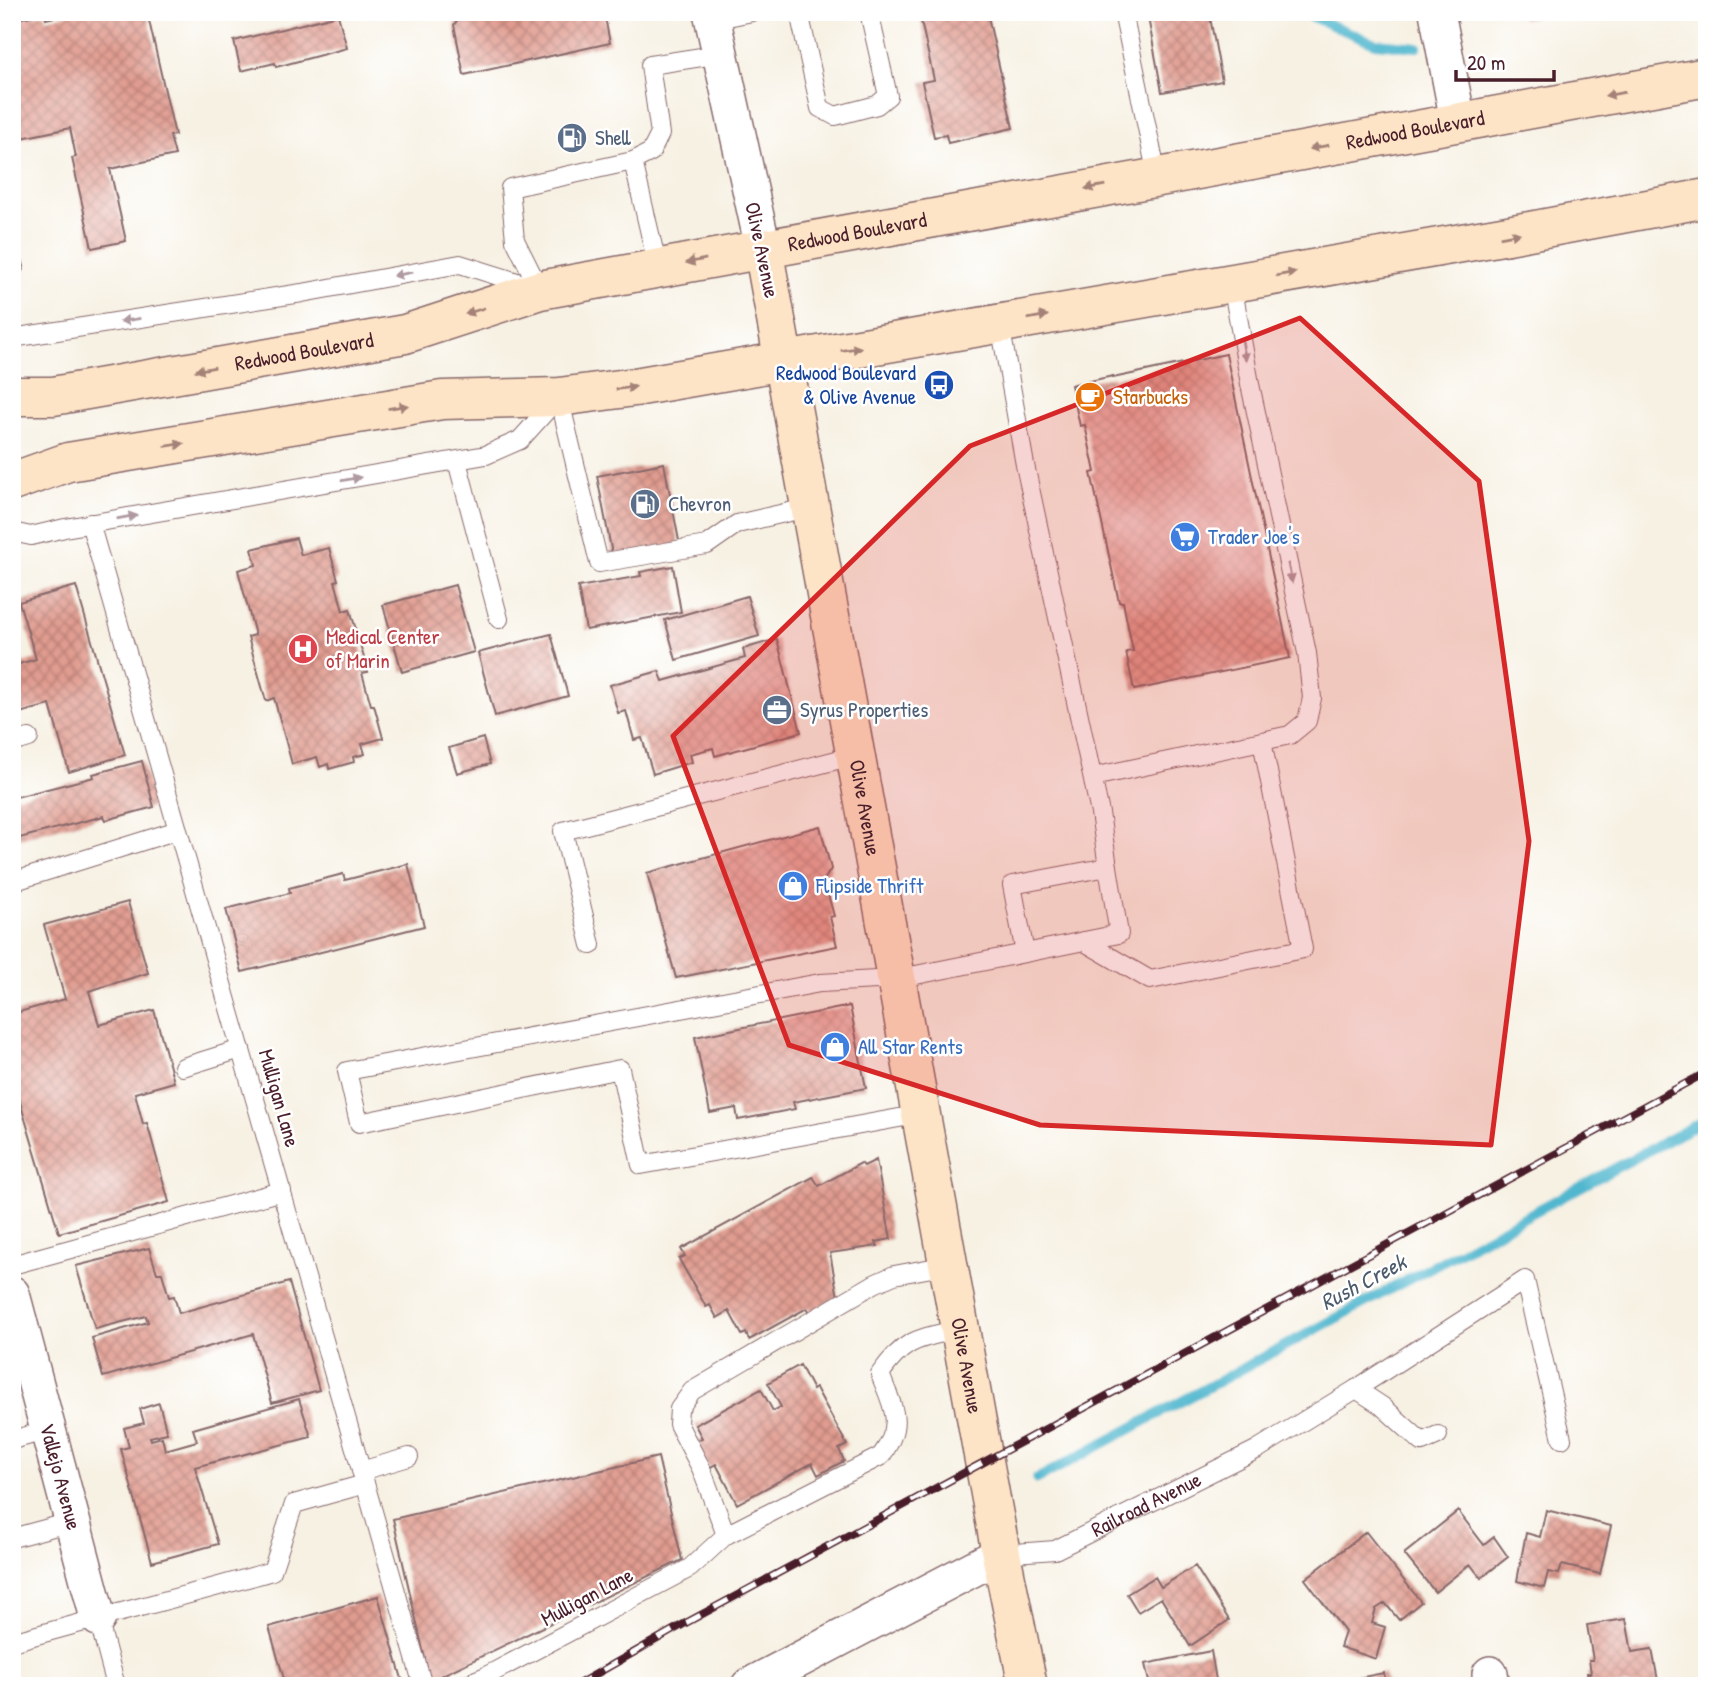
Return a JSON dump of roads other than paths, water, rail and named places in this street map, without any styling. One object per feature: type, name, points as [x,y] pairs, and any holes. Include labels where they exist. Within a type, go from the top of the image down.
[{"type":"main road","name":"Redwood Boulevard","points":[[12,396],[53,396],[405,334],[540,290],[1707,77]]},
{"type":"main road","points":[[12,482],[68,462],[442,400],[559,397],[635,387],[1508,236],[1707,198]]},
{"type":"main road","name":"Olive Avenue","points":[[763,248],[1001,1553],[1028,1686]]},
{"type":"street","points":[[1437,12],[1458,121]]},
{"type":"street","name":"Olive Avenue","points":[[712,16],[763,248]]},
{"type":"street","name":"Vallejo Avenue","points":[[12,1294],[98,1618]]},
{"type":"street","name":"Railroad Avenue","points":[[749,1686],[1001,1553]]},
{"type":"lane","points":[[712,16],[752,12]]},
{"type":"lane","points":[[799,12],[820,108],[835,116],[877,106],[888,96],[869,12]]},
{"type":"lane","points":[[1123,12],[1157,176]]},
{"type":"lane","points":[[540,290],[515,240],[510,188],[633,161],[651,152],[660,134],[650,65],[720,54]]},
{"type":"lane","points":[[633,161],[658,268]]},
{"type":"lane","points":[[12,338],[302,293],[460,264],[540,290]]},
{"type":"lane","points":[[1093,777],[1290,735],[1307,721],[1312,698],[1307,653],[1250,384],[1232,284]]},
{"type":"lane","points":[[921,1114],[641,1166],[620,1069],[359,1123],[347,1072],[820,983],[896,979],[1119,934],[1101,813],[1019,438],[1000,324]]},
{"type":"lane","points":[[12,532],[31,536],[90,523],[485,455],[520,440],[559,397]]},
{"type":"lane","points":[[559,397],[598,563],[707,545],[737,524],[811,507]]},
{"type":"lane","points":[[457,461],[499,619]]},
{"type":"lane","name":"Mulligan Lane","points":[[90,523],[423,1686]]},
{"type":"lane","points":[[1083,941],[1150,981],[1303,949],[1262,741]]},
{"type":"lane","points":[[591,945],[563,831],[856,755]]},
{"type":"lane","points":[[12,882],[178,830]]},
{"type":"lane","points":[[1025,953],[1012,885],[1108,867]]},
{"type":"lane","points":[[183,1067],[241,1049]]},
{"type":"lane","points":[[12,1265],[282,1191]]},
{"type":"lane","points":[[726,1535],[701,1468],[678,1424],[679,1409],[692,1391],[874,1284],[894,1275],[948,1265]]},
{"type":"lane","name":"Railroad Avenue","points":[[1001,1553],[1055,1550],[1256,1450],[1525,1280],[1562,1439]]},
{"type":"lane","name":"Mulligan Lane","points":[[461,1686],[486,1676],[690,1568],[726,1535],[881,1456],[891,1441],[896,1417],[880,1374],[892,1357],[911,1341],[960,1329]]},
{"type":"lane","points":[[1356,1389],[1382,1406],[1422,1442],[1438,1435]]},
{"type":"lane","points":[[12,1440],[48,1430]]},
{"type":"lane","points":[[12,1642],[272,1571],[294,1504],[409,1457]]},
{"type":"lane","points":[[12,1538],[71,1522]]},
{"type":"lane","points":[[98,1618],[116,1686]]},
{"type":"waterway","points":[[1300,12],[1375,43],[1417,47]]},
{"type":"waterway","name":"Rush Creek","points":[[1037,1479],[1707,1119]]},
{"type":"railway","points":[[575,1686],[682,1625],[1707,1072]]},
{"type":"place","name":"Shell","points":[[572,138]]},
{"type":"place","name":"Redwood Boulevard & Olive Avenue","points":[[939,385]]},
{"type":"place","name":"Starbucks","points":[[1090,397]]},
{"type":"place","name":"Chevron","points":[[645,504]]},
{"type":"place","name":"Trader Joe's","points":[[1185,537]]},
{"type":"place","name":"Medical Center of Marin","points":[[303,649]]},
{"type":"place","name":"Syrus Properties","points":[[777,710]]},
{"type":"place","name":"Flipside Thrift","points":[[793,886]]},
{"type":"place","name":"All Star Rents","points":[[835,1047]]}]
